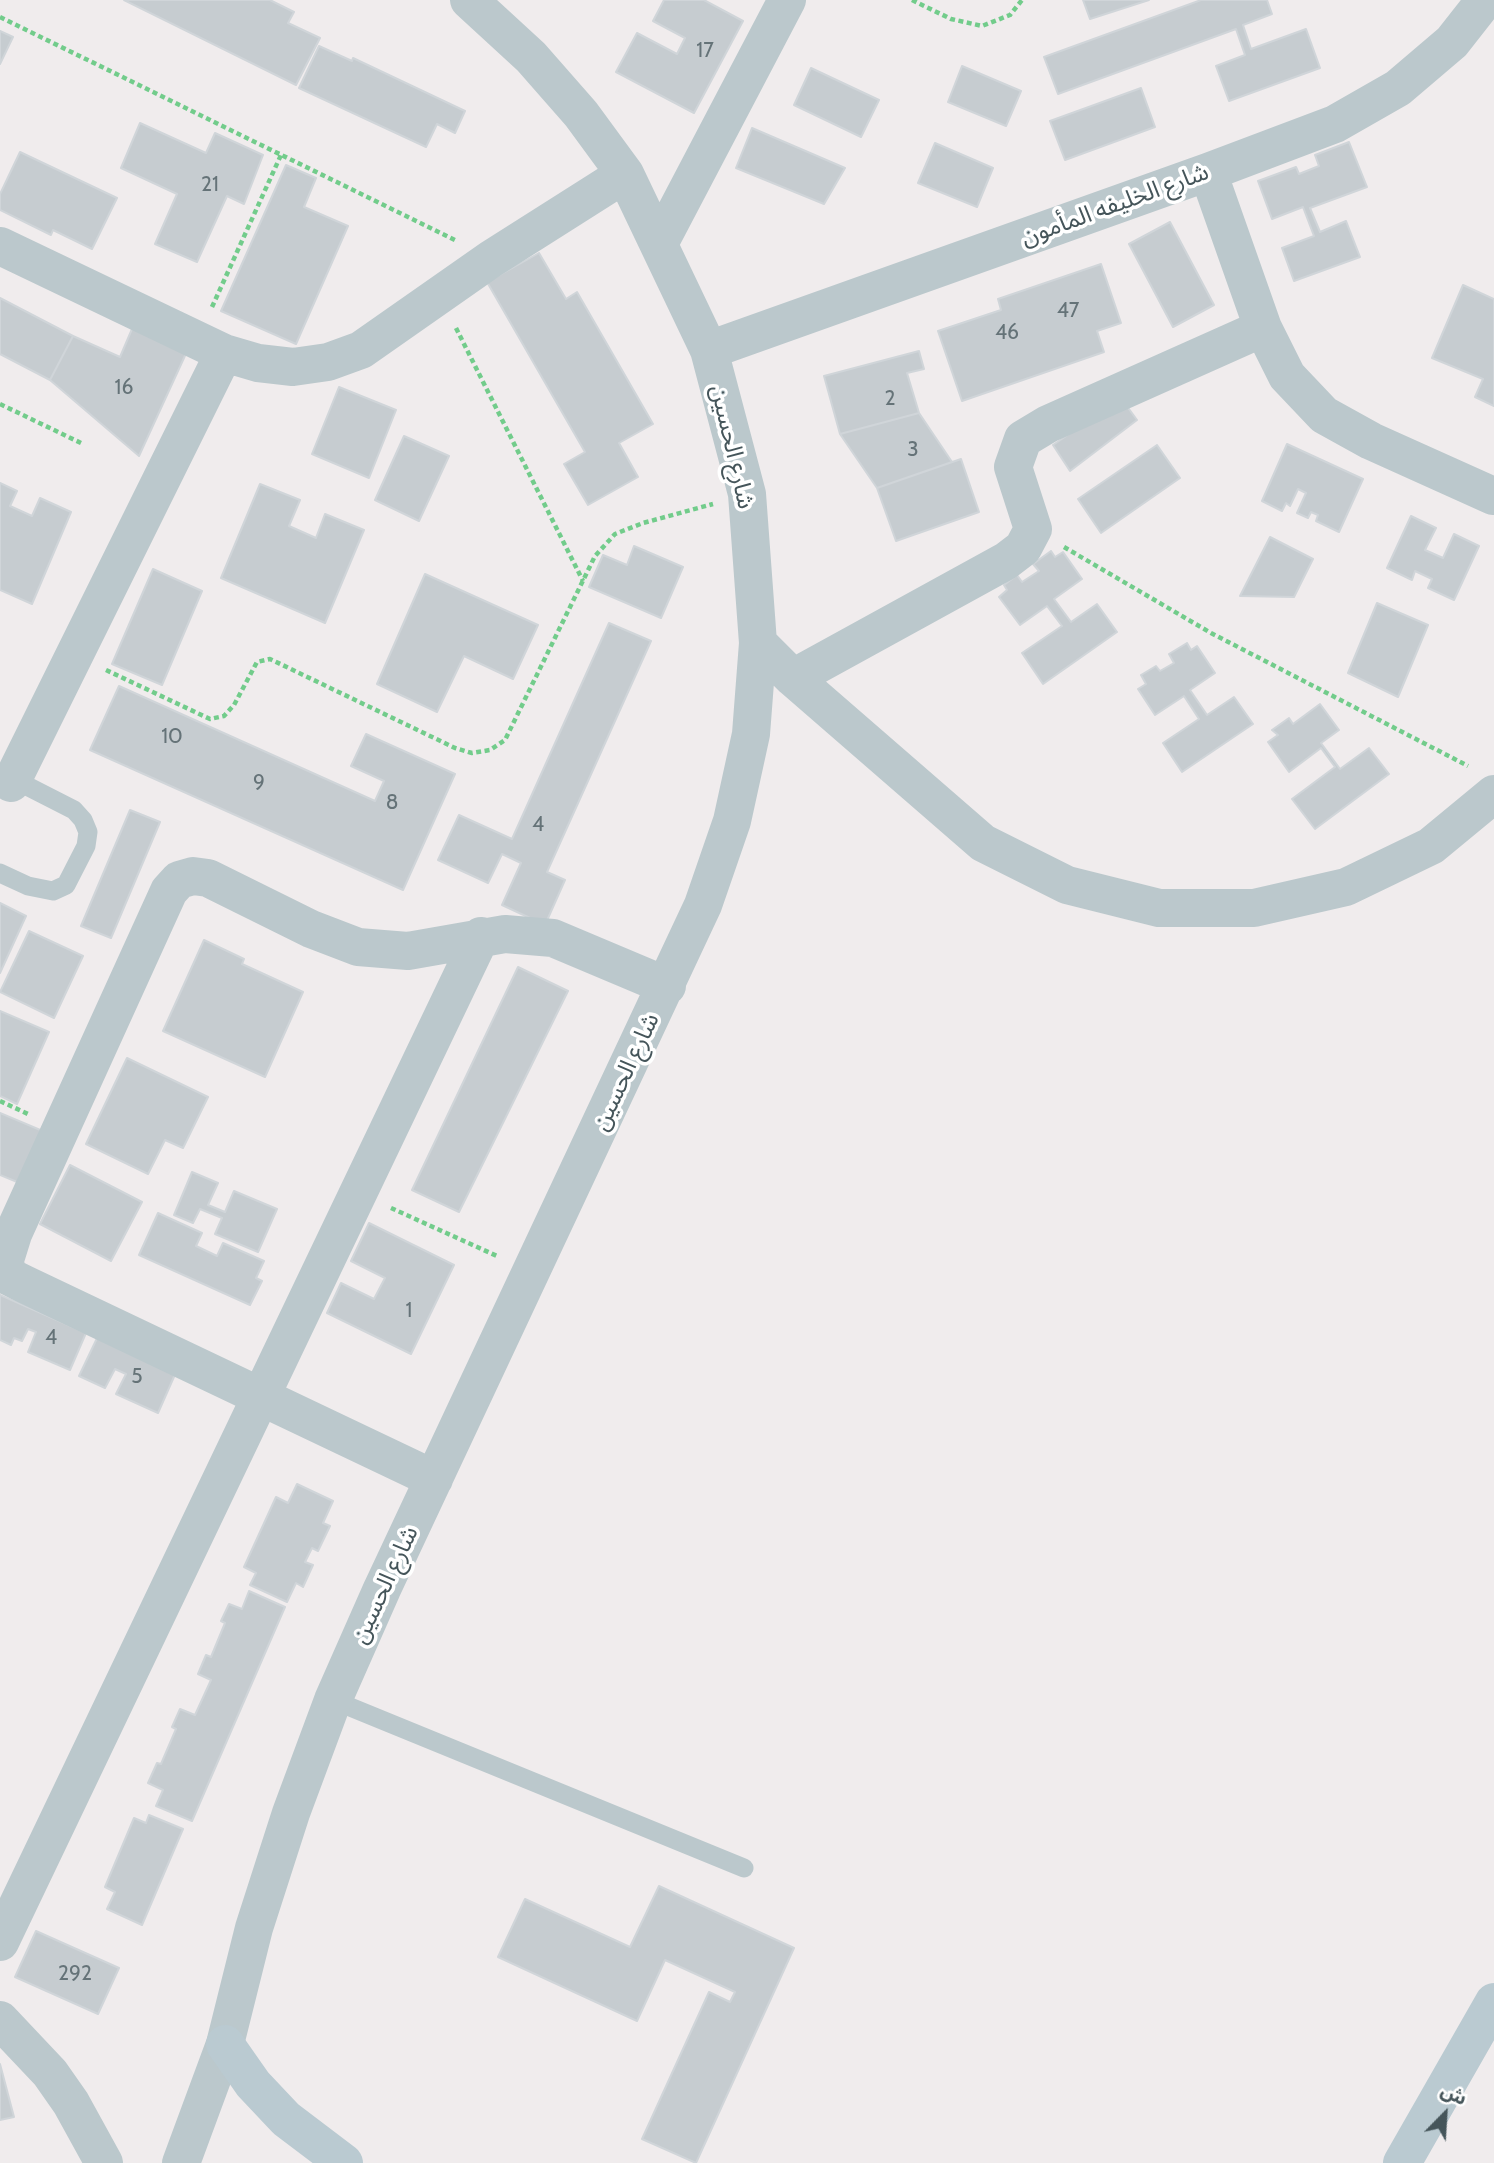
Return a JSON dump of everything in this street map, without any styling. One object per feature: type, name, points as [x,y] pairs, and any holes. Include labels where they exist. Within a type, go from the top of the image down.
[{"type":"street","name":"شارع الحسين","points":[[181,2163],[225,2044],[254,1928],[291,1813],[333,1700],[704,905],[732,821],[751,734],[758,643],[747,494],[709,350],[660,242],[625,174],[581,114],[531,57],[469,0]]},
{"type":"street","points":[[660,242],[787,0]]},
{"type":"street","name":"شارع الخليفه المأمون","points":[[709,350],[1335,124],[1398,88],[1452,42],[1485,0]]},
{"type":"street","points":[[1208,172],[1263,328],[1287,376],[1324,415],[1370,441],[1493,496]]},
{"type":"street","points":[[0,246],[210,347],[258,363],[293,367],[328,362],[361,350],[491,258],[625,174]]},
{"type":"street","points":[[793,678],[1006,561],[1023,548],[1033,529],[1013,467],[1023,439],[1048,424],[1263,328]]},
{"type":"street","points":[[5,786],[75,655],[210,347]]},
{"type":"street","points":[[758,643],[793,678],[983,842],[1067,885],[1159,908],[1254,908],[1346,887],[1431,846],[1482,780]]},
{"type":"street","points":[[434,1479],[10,1277],[4,1263],[6,1231],[169,891],[179,880],[193,876],[208,878],[311,929],[358,947],[408,951],[481,936],[517,934],[553,938],[667,986]]},
{"type":"street","points":[[0,1942],[481,936]]},
{"type":"street","points":[[1402,2163],[1494,2002]]},
{"type":"street","points":[[0,2020],[50,2073],[71,2103],[104,2163]]},
{"type":"street","points":[[225,2044],[253,2084],[286,2119],[344,2163]]},
{"type":"lane","points":[[0,873],[28,886],[53,891],[66,885],[86,846],[88,832],[83,820],[74,810],[25,785],[5,786]]},
{"type":"lane","points":[[333,1700],[744,1868]]},
{"type":"path","points":[[912,0],[951,19],[982,26],[1010,15],[1022,0]]},
{"type":"path","points":[[0,17],[491,258]]},
{"type":"path","points":[[210,347],[281,155]]},
{"type":"path","points":[[440,296],[583,581]]},
{"type":"path","points":[[0,404],[81,443]]},
{"type":"path","points":[[75,655],[210,719],[224,716],[234,705],[257,662],[270,659],[455,748],[472,753],[490,750],[505,740],[595,556],[615,534],[642,523],[747,494]]},
{"type":"path","points":[[1033,529],[1210,633],[1482,780]]},
{"type":"path","points":[[358,1193],[533,1273]]},
{"type":"building","points":[[124,0],[270,0],[294,12],[288,23],[320,38],[296,85]]},
{"type":"building","points":[[664,0],[704,0],[743,21],[694,113],[616,72],[637,33],[677,54],[685,38],[653,21]]},
{"type":"building","points":[[1083,0],[1149,0],[1090,19]]},
{"type":"building","points":[[1201,0],[1267,0],[1272,14],[1243,25],[1251,49],[1306,29],[1320,68],[1229,101],[1216,66],[1245,55],[1236,29],[1058,94],[1044,57]]},
{"type":"building","points":[[0,31],[13,37],[0,64]]},
{"type":"building","points":[[319,46],[352,61],[353,58],[465,111],[455,133],[437,124],[426,147],[299,88]]},
{"type":"building","points":[[962,66],[1021,91],[1006,126],[948,102]]},
{"type":"building","points":[[811,68],[879,100],[861,137],[794,105]]},
{"type":"building","points":[[1141,88],[1155,127],[1065,160],[1050,121]]},
{"type":"building","points":[[140,123],[206,153],[215,133],[263,155],[244,204],[227,196],[197,262],[155,244],[177,194],[121,168]]},
{"type":"building","points":[[752,128],[845,168],[824,204],[736,168]]},
{"type":"building","points":[[1349,142],[1367,187],[1310,208],[1320,232],[1346,221],[1360,257],[1294,281],[1282,248],[1314,236],[1303,207],[1272,219],[1258,181],[1296,167],[1299,174],[1319,166],[1315,155]]},
{"type":"building","points":[[935,143],[993,168],[977,207],[918,183]]},
{"type":"building","points":[[20,152],[117,198],[92,249],[53,230],[51,235],[0,210],[0,194]]},
{"type":"building","points":[[286,165],[316,178],[304,207],[348,226],[296,344],[221,311]]},
{"type":"building","points":[[1170,222],[1214,305],[1173,327],[1129,244]]},
{"type":"building","points":[[539,253],[566,299],[577,292],[653,424],[619,443],[638,477],[588,505],[564,464],[585,452],[487,282]]},
{"type":"building","points":[[1101,264],[1121,323],[1097,331],[1104,352],[962,401],[938,331],[1001,310],[998,299]]},
{"type":"building","points":[[1463,285],[1494,299],[1494,406],[1475,397],[1483,379],[1432,358]]},
{"type":"building","points":[[0,298],[73,336],[50,380],[0,354]]},
{"type":"building","points":[[135,322],[189,347],[139,456],[50,380],[73,336],[120,357]]},
{"type":"building","points":[[919,351],[924,369],[907,373],[919,413],[840,434],[824,376]]},
{"type":"building","points":[[339,387],[396,410],[369,478],[312,454]]},
{"type":"building","points":[[1121,398],[1137,420],[1070,471],[1053,445]]},
{"type":"building","points":[[919,413],[952,462],[877,488],[840,434]]},
{"type":"building","points":[[404,436],[449,456],[419,521],[375,500]]},
{"type":"building","points":[[1287,444],[1363,479],[1339,532],[1316,521],[1318,515],[1311,512],[1308,518],[1297,513],[1306,493],[1298,489],[1290,506],[1286,503],[1282,511],[1262,501]]},
{"type":"building","points":[[1157,445],[1180,478],[1101,533],[1078,499]]},
{"type":"building","points":[[961,459],[979,512],[896,541],[877,488]]},
{"type":"building","points":[[0,483],[17,491],[10,506],[32,516],[40,498],[71,512],[32,604],[0,590]]},
{"type":"building","points":[[260,484],[300,500],[289,526],[316,538],[325,514],[364,530],[325,623],[221,578]]},
{"type":"building","points":[[1411,516],[1436,528],[1425,550],[1443,558],[1454,534],[1479,546],[1454,600],[1428,588],[1432,579],[1415,571],[1412,580],[1387,568]]},
{"type":"building","points":[[1270,537],[1313,559],[1294,597],[1240,596]]},
{"type":"building","points":[[634,546],[683,567],[661,618],[589,587],[603,555],[627,565]]},
{"type":"building","points":[[1051,551],[1055,557],[1063,552],[1082,579],[1054,599],[1071,622],[1097,604],[1117,632],[1043,684],[1022,653],[1062,626],[1047,606],[1020,625],[999,597],[1007,590],[1004,585],[1017,575],[1022,582],[1039,571],[1033,564]]},
{"type":"building","points":[[153,569],[202,591],[162,685],[112,664]]},
{"type":"building","points":[[425,574],[538,625],[513,679],[464,656],[437,712],[377,684]]},
{"type":"building","points":[[1377,603],[1428,625],[1398,697],[1348,673]]},
{"type":"building","points":[[609,623],[651,641],[547,872],[565,880],[545,925],[502,905],[521,863],[502,854],[488,883],[438,860],[459,815],[512,839]]},
{"type":"building","points":[[1187,643],[1191,650],[1197,646],[1215,673],[1190,690],[1207,715],[1234,697],[1253,724],[1182,772],[1163,743],[1199,719],[1184,696],[1155,715],[1138,689],[1146,684],[1141,675],[1156,666],[1160,671],[1174,663],[1169,654]]},
{"type":"building","points":[[119,686],[375,801],[384,781],[351,766],[366,734],[455,774],[403,890],[90,750]]},
{"type":"building","points":[[1320,704],[1339,730],[1321,743],[1340,769],[1369,748],[1389,774],[1315,829],[1292,799],[1335,767],[1321,748],[1289,772],[1268,742],[1278,735],[1272,730],[1289,718],[1293,724]]},
{"type":"building","points":[[130,810],[160,822],[111,938],[81,926]]},
{"type":"building","points":[[0,903],[26,916],[0,973]]},
{"type":"building","points":[[29,931],[83,956],[54,1018],[0,992]]},
{"type":"building","points":[[204,940],[244,959],[242,964],[303,992],[265,1077],[163,1031]]},
{"type":"building","points":[[518,967],[568,991],[459,1212],[412,1190]]},
{"type":"building","points":[[0,1011],[49,1032],[17,1104],[0,1096]]},
{"type":"building","points":[[127,1058],[208,1097],[183,1148],[165,1140],[148,1174],[86,1144]]},
{"type":"building","points":[[0,1113],[45,1132],[22,1184],[0,1175]]},
{"type":"building","points":[[70,1165],[142,1202],[111,1261],[40,1224]]},
{"type":"building","points":[[192,1172],[218,1183],[208,1205],[225,1212],[234,1191],[277,1209],[258,1252],[215,1234],[222,1218],[200,1209],[193,1223],[174,1215]]},
{"type":"building","points":[[158,1213],[202,1233],[196,1246],[217,1256],[223,1243],[264,1261],[256,1278],[262,1281],[250,1305],[139,1255]]},
{"type":"building","points":[[369,1223],[454,1265],[411,1354],[327,1313],[341,1283],[374,1299],[385,1278],[351,1261]]},
{"type":"building","points":[[0,1295],[86,1333],[70,1370],[28,1352],[36,1332],[28,1329],[22,1341],[14,1338],[11,1345],[0,1340]]},
{"type":"building","points":[[99,1334],[177,1370],[158,1413],[116,1394],[126,1374],[115,1369],[105,1388],[79,1376]]},
{"type":"building","points":[[297,1484],[333,1501],[323,1523],[330,1526],[318,1551],[312,1548],[305,1562],[313,1565],[303,1587],[296,1583],[287,1602],[250,1585],[256,1573],[244,1567],[276,1497],[288,1503]]},
{"type":"building","points":[[249,1591],[285,1607],[192,1821],[156,1806],[163,1790],[148,1783],[157,1763],[161,1764],[176,1729],[172,1727],[180,1709],[195,1715],[211,1680],[198,1674],[206,1655],[211,1657],[225,1623],[221,1621],[229,1604],[242,1609]]},
{"type":"building","points":[[149,1815],[183,1829],[142,1925],[107,1909],[115,1892],[105,1887],[134,1818],[146,1823]]},
{"type":"building","points":[[659,1886],[794,1948],[696,2163],[642,2139],[709,1992],[730,2002],[735,1992],[665,1960],[637,2021],[498,1957],[525,1899],[630,1947]]},
{"type":"building","points":[[36,1931],[119,1968],[98,2014],[15,1977]]},
{"type":"building","points":[[0,2064],[14,2117],[0,2120]]}]
